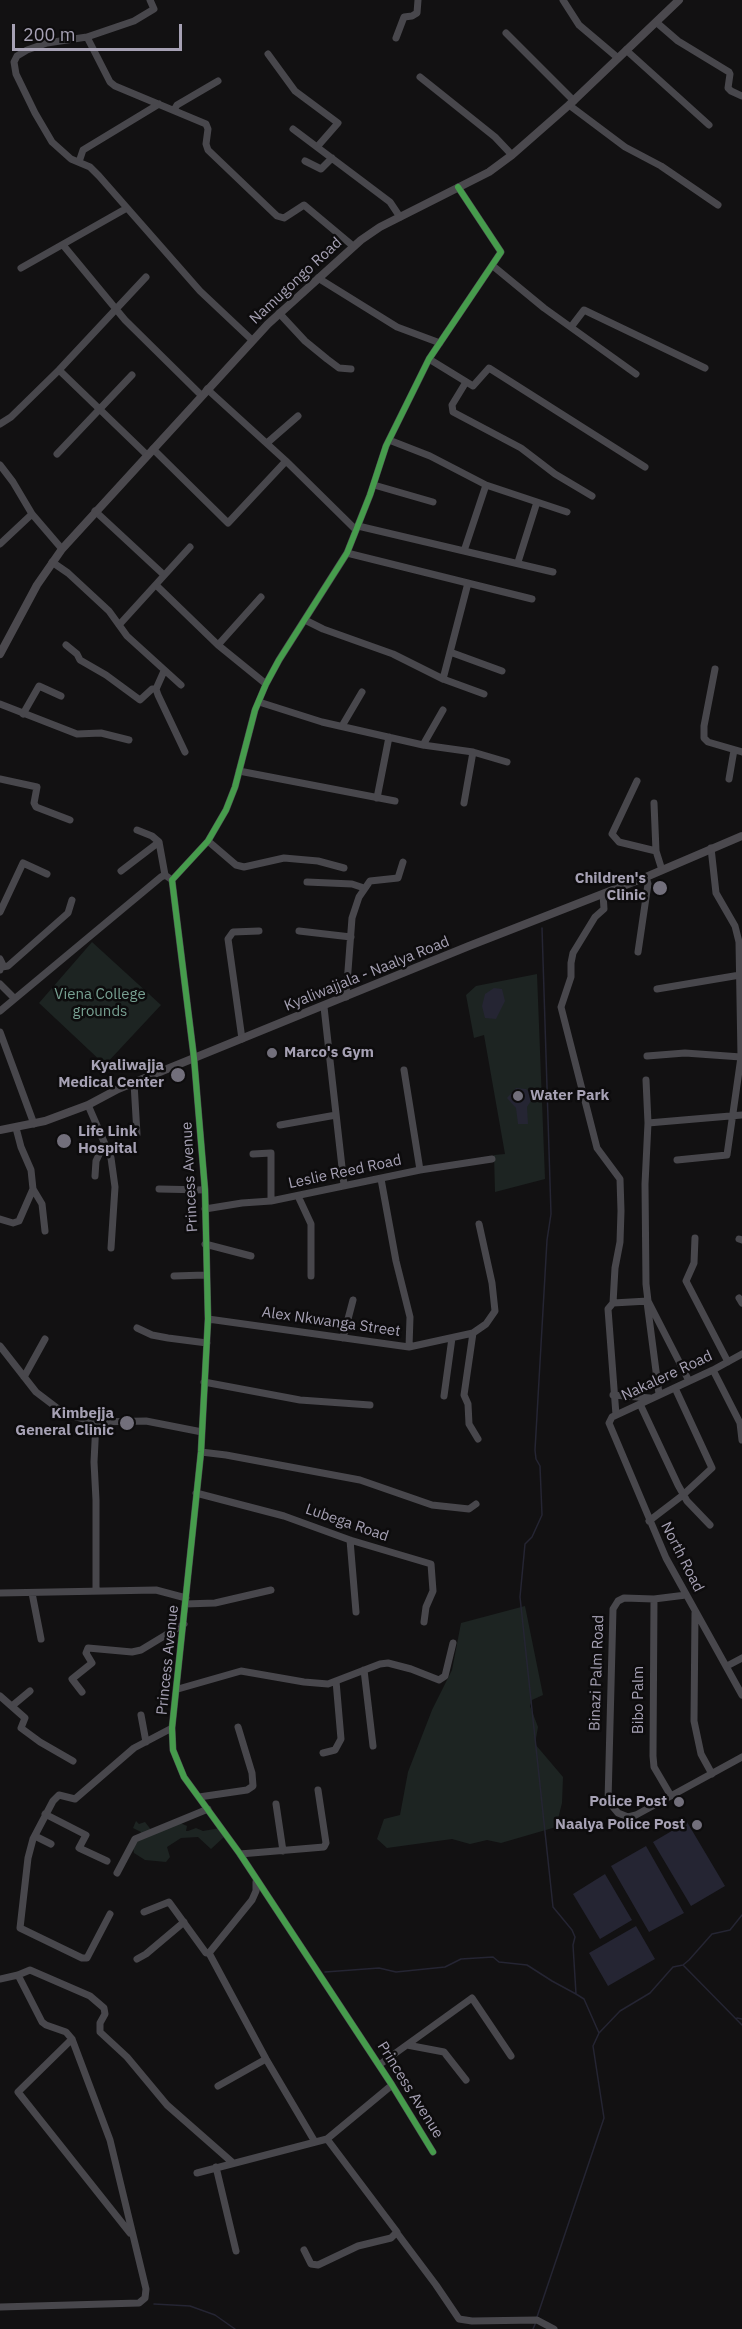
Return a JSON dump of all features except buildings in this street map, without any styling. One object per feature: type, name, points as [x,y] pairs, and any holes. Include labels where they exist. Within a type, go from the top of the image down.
[{"type":"main road","name":"Namugongo Road","points":[[0,654],[4,638],[62,549],[279,313],[353,246],[380,227],[489,172],[512,155],[572,103],[679,0]]},
{"type":"main road","name":"Kyaliwajjala - Naalya Road","points":[[0,1130],[33,1124],[88,1105],[118,1089],[646,878],[742,836]]},
{"type":"street","points":[[150,0],[154,9],[134,21],[87,37],[27,50],[17,56],[14,62],[16,74],[46,135],[65,155],[99,176],[200,291],[252,340]]},
{"type":"street","points":[[396,38],[404,17],[417,13],[418,0]]},
{"type":"street","points":[[563,0],[579,25],[618,58]]},
{"type":"street","points":[[656,22],[678,41],[729,72],[728,88],[742,96]]},
{"type":"street","points":[[506,33],[572,103],[625,147],[661,166],[718,206]]},
{"type":"street","points":[[87,37],[110,82],[115,86],[206,124],[208,150],[277,216],[284,218],[304,205],[353,246]]},
{"type":"street","points":[[626,50],[709,125]]},
{"type":"street","points":[[268,54],[295,91],[338,123],[317,147]]},
{"type":"street","points":[[420,77],[495,137],[512,155]]},
{"type":"street","points":[[174,110],[177,105],[218,81]]},
{"type":"street","points":[[79,162],[83,150],[159,104]]},
{"type":"street","points":[[293,129],[390,202],[400,217]]},
{"type":"street","points":[[305,160],[321,169],[332,158]]},
{"type":"street","points":[[0,1011],[169,878],[208,841],[226,810],[266,684],[347,553],[389,440],[429,359],[501,252],[458,188]]},
{"type":"street","points":[[21,268],[127,208]]},
{"type":"street","points":[[63,245],[115,309],[204,392],[267,443],[357,528],[518,562],[553,572]]},
{"type":"street","points":[[493,266],[636,374]]},
{"type":"street","points":[[0,424],[11,417],[59,370],[146,277]]},
{"type":"street","points":[[318,278],[398,327],[440,343]]},
{"type":"street","points":[[571,327],[584,310],[705,368]]},
{"type":"street","points":[[279,313],[305,341],[327,359],[339,368],[351,369]]},
{"type":"street","points":[[429,359],[473,386],[489,368],[645,467]]},
{"type":"street","points":[[59,370],[228,523],[286,461]]},
{"type":"street","points":[[57,454],[132,375]]},
{"type":"street","points":[[466,382],[452,405],[453,412],[521,448],[555,474],[592,496]]},
{"type":"street","points":[[267,443],[298,416]]},
{"type":"street","points":[[389,440],[430,456],[486,485],[567,512]]},
{"type":"street","points":[[0,465],[32,513],[62,549]]},
{"type":"street","points":[[374,485],[433,502]]},
{"type":"street","points":[[464,551],[486,485]]},
{"type":"street","points":[[518,562],[537,502]]},
{"type":"street","points":[[95,511],[164,575]]},
{"type":"street","points":[[0,544],[32,513]]},
{"type":"street","points":[[119,625],[190,546]]},
{"type":"street","points":[[347,553],[532,599]]},
{"type":"street","points":[[52,562],[68,573],[109,611],[119,625],[181,686]]},
{"type":"street","points":[[443,679],[468,583]]},
{"type":"street","points":[[156,585],[218,645],[266,684]]},
{"type":"street","points":[[218,645],[261,597]]},
{"type":"street","points":[[305,620],[323,629],[393,654],[443,679],[484,694]]},
{"type":"street","points":[[66,645],[77,654],[80,660],[106,675],[140,700],[152,689],[156,689]]},
{"type":"street","points":[[450,652],[502,670]]},
{"type":"street","points":[[715,669],[704,726],[704,738],[708,742],[742,752]]},
{"type":"street","points":[[164,671],[156,689],[186,752]]},
{"type":"street","points":[[23,714],[39,686],[61,696]]},
{"type":"street","points":[[342,726],[362,692]]},
{"type":"street","points":[[259,702],[342,726],[423,745],[473,752],[507,762]]},
{"type":"street","points":[[0,704],[77,734],[101,733],[129,740]]},
{"type":"street","points":[[423,745],[443,710]]},
{"type":"street","points":[[377,798],[389,737]]},
{"type":"street","points":[[729,779],[734,750]]},
{"type":"street","points":[[464,803],[473,752]]},
{"type":"street","points":[[239,771],[395,801]]},
{"type":"street","points":[[0,779],[37,787],[34,803],[36,807],[70,819]]},
{"type":"street","points":[[637,781],[612,834],[619,842],[656,851]]},
{"type":"street","points":[[654,803],[656,851],[662,870]]},
{"type":"street","points":[[121,871],[159,842],[152,836],[137,831]]},
{"type":"street","points":[[208,841],[236,865],[244,867],[284,858],[318,861],[344,868]]},
{"type":"street","name":"Princess Avenue","points":[[159,842],[169,878],[194,1058],[205,1190],[208,1319],[201,1452],[172,1743],[176,1761],[184,1777],[240,1854],[392,2085],[433,2152]]},
{"type":"street","points":[[677,1160],[727,1155],[741,1057],[738,932],[716,893],[711,848]]},
{"type":"street","points":[[346,997],[353,912],[364,888],[375,879],[398,878],[403,862]]},
{"type":"street","points":[[0,912],[23,863],[47,874]]},
{"type":"street","points":[[638,952],[648,884],[646,878]]},
{"type":"street","points":[[307,882],[352,884],[364,888]]},
{"type":"street","points":[[603,894],[604,909],[595,917],[573,953],[571,977],[561,1007],[597,1148],[620,1179],[621,1221],[613,1304]]},
{"type":"street","points":[[1,966],[9,966],[68,913],[72,900]]},
{"type":"street","points":[[242,1039],[228,939],[233,932],[258,931]]},
{"type":"street","points":[[299,931],[351,937]]},
{"type":"street","points":[[657,989],[740,975]]},
{"type":"street","points":[[0,984],[14,998]]},
{"type":"street","points":[[324,1006],[344,1185]]},
{"type":"street","points":[[0,1032],[33,1124]]},
{"type":"street","points":[[647,1056],[685,1053],[741,1057]]},
{"type":"street","points":[[404,1070],[420,1170]]},
{"type":"street","points":[[646,1080],[648,1123],[645,1184],[645,1284],[658,1394]]},
{"type":"street","points":[[134,1083],[137,1134]]},
{"type":"street","points":[[88,1105],[111,1158],[115,1187],[111,1248]]},
{"type":"street","points":[[280,1125],[336,1115]]},
{"type":"street","points":[[648,1123],[742,1115]]},
{"type":"street","points":[[16,1128],[31,1170],[33,1189],[42,1204],[45,1231]]},
{"type":"street","points":[[94,1176],[96,1161],[104,1144]]},
{"type":"street","points":[[253,1154],[271,1153],[271,1202]]},
{"type":"street","name":"Leslie Reed Road","points":[[205,1209],[242,1203],[271,1202],[420,1170],[492,1159]]},
{"type":"street","points":[[381,1179],[410,1317],[409,1347]]},
{"type":"street","points":[[0,1219],[14,1223],[19,1221],[33,1189]]},
{"type":"street","points":[[159,1189],[205,1190]]},
{"type":"street","points":[[298,1196],[310,1224],[311,1276]]},
{"type":"street","points":[[478,1439],[469,1424],[468,1404],[464,1395],[473,1333],[486,1324],[495,1311],[492,1283],[479,1224]]},
{"type":"street","points":[[695,1238],[694,1263],[686,1281],[728,1362]]},
{"type":"street","points":[[205,1244],[251,1256]]},
{"type":"street","points":[[174,1276],[206,1275]]},
{"type":"street","points":[[343,1338],[353,1300]]},
{"type":"street","points":[[616,1415],[608,1309],[613,1304],[647,1301]]},
{"type":"street","points":[[647,1301],[689,1381]]},
{"type":"street","name":"Alex Nkwanga Street","points":[[208,1319],[343,1338],[376,1340],[409,1347],[473,1333]]},
{"type":"street","points":[[137,1328],[152,1335],[207,1343]]},
{"type":"street","points":[[444,1396],[452,1338]]},
{"type":"street","points":[[24,1377],[45,1339]]},
{"type":"street","points":[[0,1346],[36,1392],[65,1414],[96,1422],[146,1421],[202,1432]]},
{"type":"street","name":"Nakalere Road","points":[[609,1426],[610,1419],[616,1415],[742,1354]]},
{"type":"street","points":[[713,1370],[740,1423],[742,1440]]},
{"type":"street","points":[[204,1382],[300,1400],[370,1406]]},
{"type":"street","points":[[649,1521],[683,1495],[712,1468],[675,1388]]},
{"type":"street","points":[[613,1395],[651,1398]]},
{"type":"street","points":[[640,1404],[683,1495],[710,1525]]},
{"type":"street","points":[[96,1422],[94,1462],[96,1590]]},
{"type":"street","name":"North Road","points":[[609,1426],[666,1558],[742,1695]]},
{"type":"street","points":[[201,1452],[360,1480],[432,1505],[469,1509],[476,1504]]},
{"type":"street","name":"Lubega Road","points":[[196,1493],[284,1516],[350,1540],[431,1564],[433,1592],[426,1607],[424,1622]]},
{"type":"street","points":[[350,1540],[356,1612]]},
{"type":"street","points":[[0,1593],[156,1590],[186,1601],[214,1603],[271,1590]]},
{"type":"street","points":[[32,1593],[41,1639]]},
{"type":"street","name":"Binazi Palm Road","points":[[671,1796],[632,1816],[618,1813],[610,1806],[608,1796],[612,1610],[621,1599],[654,1599],[686,1595]]},
{"type":"street","name":"Bibo Palm","points":[[654,1599],[653,1756],[654,1767],[671,1796]]},
{"type":"street","points":[[695,1610],[694,1721],[701,1754],[712,1774]]},
{"type":"street","points":[[82,1692],[72,1679],[92,1663],[86,1653],[88,1648],[132,1652],[141,1650],[184,1624]]},
{"type":"street","points":[[178,1689],[241,1671],[328,1684],[364,1670],[388,1664],[411,1669],[439,1680],[443,1679],[453,1643]]},
{"type":"street","points":[[727,1666],[742,1658]]},
{"type":"street","points":[[364,1670],[373,1746]]},
{"type":"street","points":[[323,1753],[335,1750],[341,1739],[336,1681]]},
{"type":"street","points":[[12,1706],[30,1691]]},
{"type":"street","points":[[0,1696],[25,1718],[21,1728],[73,1761]]},
{"type":"street","points":[[141,1715],[146,1742]]},
{"type":"street","points":[[199,1797],[247,1790],[253,1786],[252,1773],[238,1727]]},
{"type":"street","points":[[110,1914],[87,1958],[82,1958],[20,1928],[28,1858],[35,1836],[58,1795],[75,1799],[125,1755],[172,1728]]},
{"type":"street","points":[[671,1796],[742,1758]]},
{"type":"street","points":[[240,1854],[326,1846],[318,1790]]},
{"type":"street","points":[[276,1804],[283,1851]]},
{"type":"street","points":[[117,1873],[135,1839],[208,1809]]},
{"type":"street","points":[[45,1815],[86,1835],[79,1848],[106,1861]]},
{"type":"street","points":[[35,1836],[51,1844]]},
{"type":"street","points":[[210,1953],[252,1900],[256,1891],[256,1881]]},
{"type":"street","points":[[144,1912],[169,1902],[206,1953],[210,1953],[266,2059],[315,2142]]},
{"type":"street","points":[[137,1959],[184,1922]]},
{"type":"street","points":[[0,1979],[30,1970],[90,1996],[104,2008],[105,2014],[100,2023],[100,2032],[127,2057],[168,2105],[233,2163]]},
{"type":"street","points":[[0,2307],[139,2303],[145,2298],[146,2289],[108,2131],[72,2039],[66,2032],[42,2022],[18,1975]]},
{"type":"street","points":[[379,2065],[472,1998],[511,2056]]},
{"type":"street","points":[[72,2039],[18,2092],[132,2235]]},
{"type":"street","points":[[407,2045],[444,2052],[466,2080]]},
{"type":"street","points":[[218,2086],[266,2059]]},
{"type":"street","points":[[197,2172],[327,2139],[392,2085]]},
{"type":"street","points":[[327,2139],[396,2228],[397,2233],[459,2319],[472,2321],[537,2320],[554,2329]]},
{"type":"street","points":[[216,2167],[236,2251]]},
{"type":"street","points":[[304,2250],[311,2264],[318,2265],[350,2250],[391,2238],[397,2233]]},
{"type":"green space","name":"Viena College grounds","points":[[92,942],[161,1005],[105,1065],[39,1003]]},
{"type":"green space","name":"Water Park","points":[[537,974],[545,1179],[495,1192],[494,1155],[505,1154],[484,1035],[474,1038],[466,995],[476,986]]},
{"type":"green space","points":[[525,1606],[543,1695],[532,1700],[530,1706],[538,1727],[535,1744],[563,1777],[562,1803],[556,1827],[501,1843],[487,1840],[470,1844],[452,1839],[387,1848],[377,1839],[384,1819],[400,1815],[408,1772],[432,1710],[452,1670],[461,1623]]},
{"type":"green space","points":[[136,1821],[139,1824],[145,1822],[152,1831],[178,1822],[187,1826],[186,1831],[196,1828],[203,1831],[220,1828],[224,1837],[211,1849],[198,1837],[181,1838],[167,1847],[170,1857],[166,1862],[145,1860],[134,1853],[133,1847],[141,1832],[133,1828]]},
{"type":"water","points":[[494,988],[502,989],[505,1001],[496,1019],[485,1018],[482,1006],[485,994]]},
{"type":"water","points":[[516,1088],[526,1089],[534,1096],[527,1107],[528,1124],[518,1124],[516,1108],[507,1098]]},
{"type":"water","points":[[687,1822],[725,1886],[691,1906],[653,1842]]},
{"type":"water","points":[[646,1846],[684,1913],[649,1932],[611,1866]]},
{"type":"water","points":[[605,1874],[632,1920],[600,1939],[573,1894]]},
{"type":"water","points":[[636,1926],[655,1959],[608,1986],[589,1953]]},
{"type":"waterway","points":[[542,928],[551,1214],[547,1240],[535,1450],[540,1466],[542,1515],[532,1537],[525,1544],[520,1597],[553,1907],[575,1937],[573,1945],[576,1994],[584,1999],[599,2033]]},
{"type":"waterway","points":[[537,2317],[604,2118],[593,2046],[599,2033],[620,2011],[650,1993],[673,1967],[683,1965],[689,1960],[712,1934],[730,1930],[742,1915]]},
{"type":"waterway","points":[[325,1972],[379,1968],[396,1972],[445,1967],[461,1959],[493,1957],[499,1962],[527,1965],[576,1994]]},
{"type":"waterway","points":[[684,1966],[742,2025]]},
{"type":"waterway","points":[[737,2018],[742,2019]]},
{"type":"waterway","points":[[154,2304],[190,2306],[215,2315],[235,2329]]},
{"type":"waterway","points":[[533,2329],[536,2322]]},
{"type":"cycle path","points":[[433,2152],[392,2085],[240,1854],[184,1777],[173,1750],[172,1728],[201,1452],[208,1319],[205,1190],[194,1058],[172,880],[208,841],[226,810],[235,787],[255,710],[266,684],[347,553],[386,446],[429,359],[501,252],[458,187]]},
{"type":"place","name":"Children's Clinic","points":[[660,888]]},
{"type":"place","name":"Marco's Gym","points":[[272,1053]]},
{"type":"place","name":"Kyaliwajja Medical Center","points":[[178,1075]]},
{"type":"place","name":"Water Park","points":[[518,1096]]},
{"type":"place","name":"Life Link Hospital","points":[[64,1141]]},
{"type":"place","name":"Kimbejja General Clinic","points":[[127,1423]]},
{"type":"place","name":"Police Post","points":[[679,1802]]},
{"type":"place","name":"Naalya Police Post","points":[[697,1825]]}]
